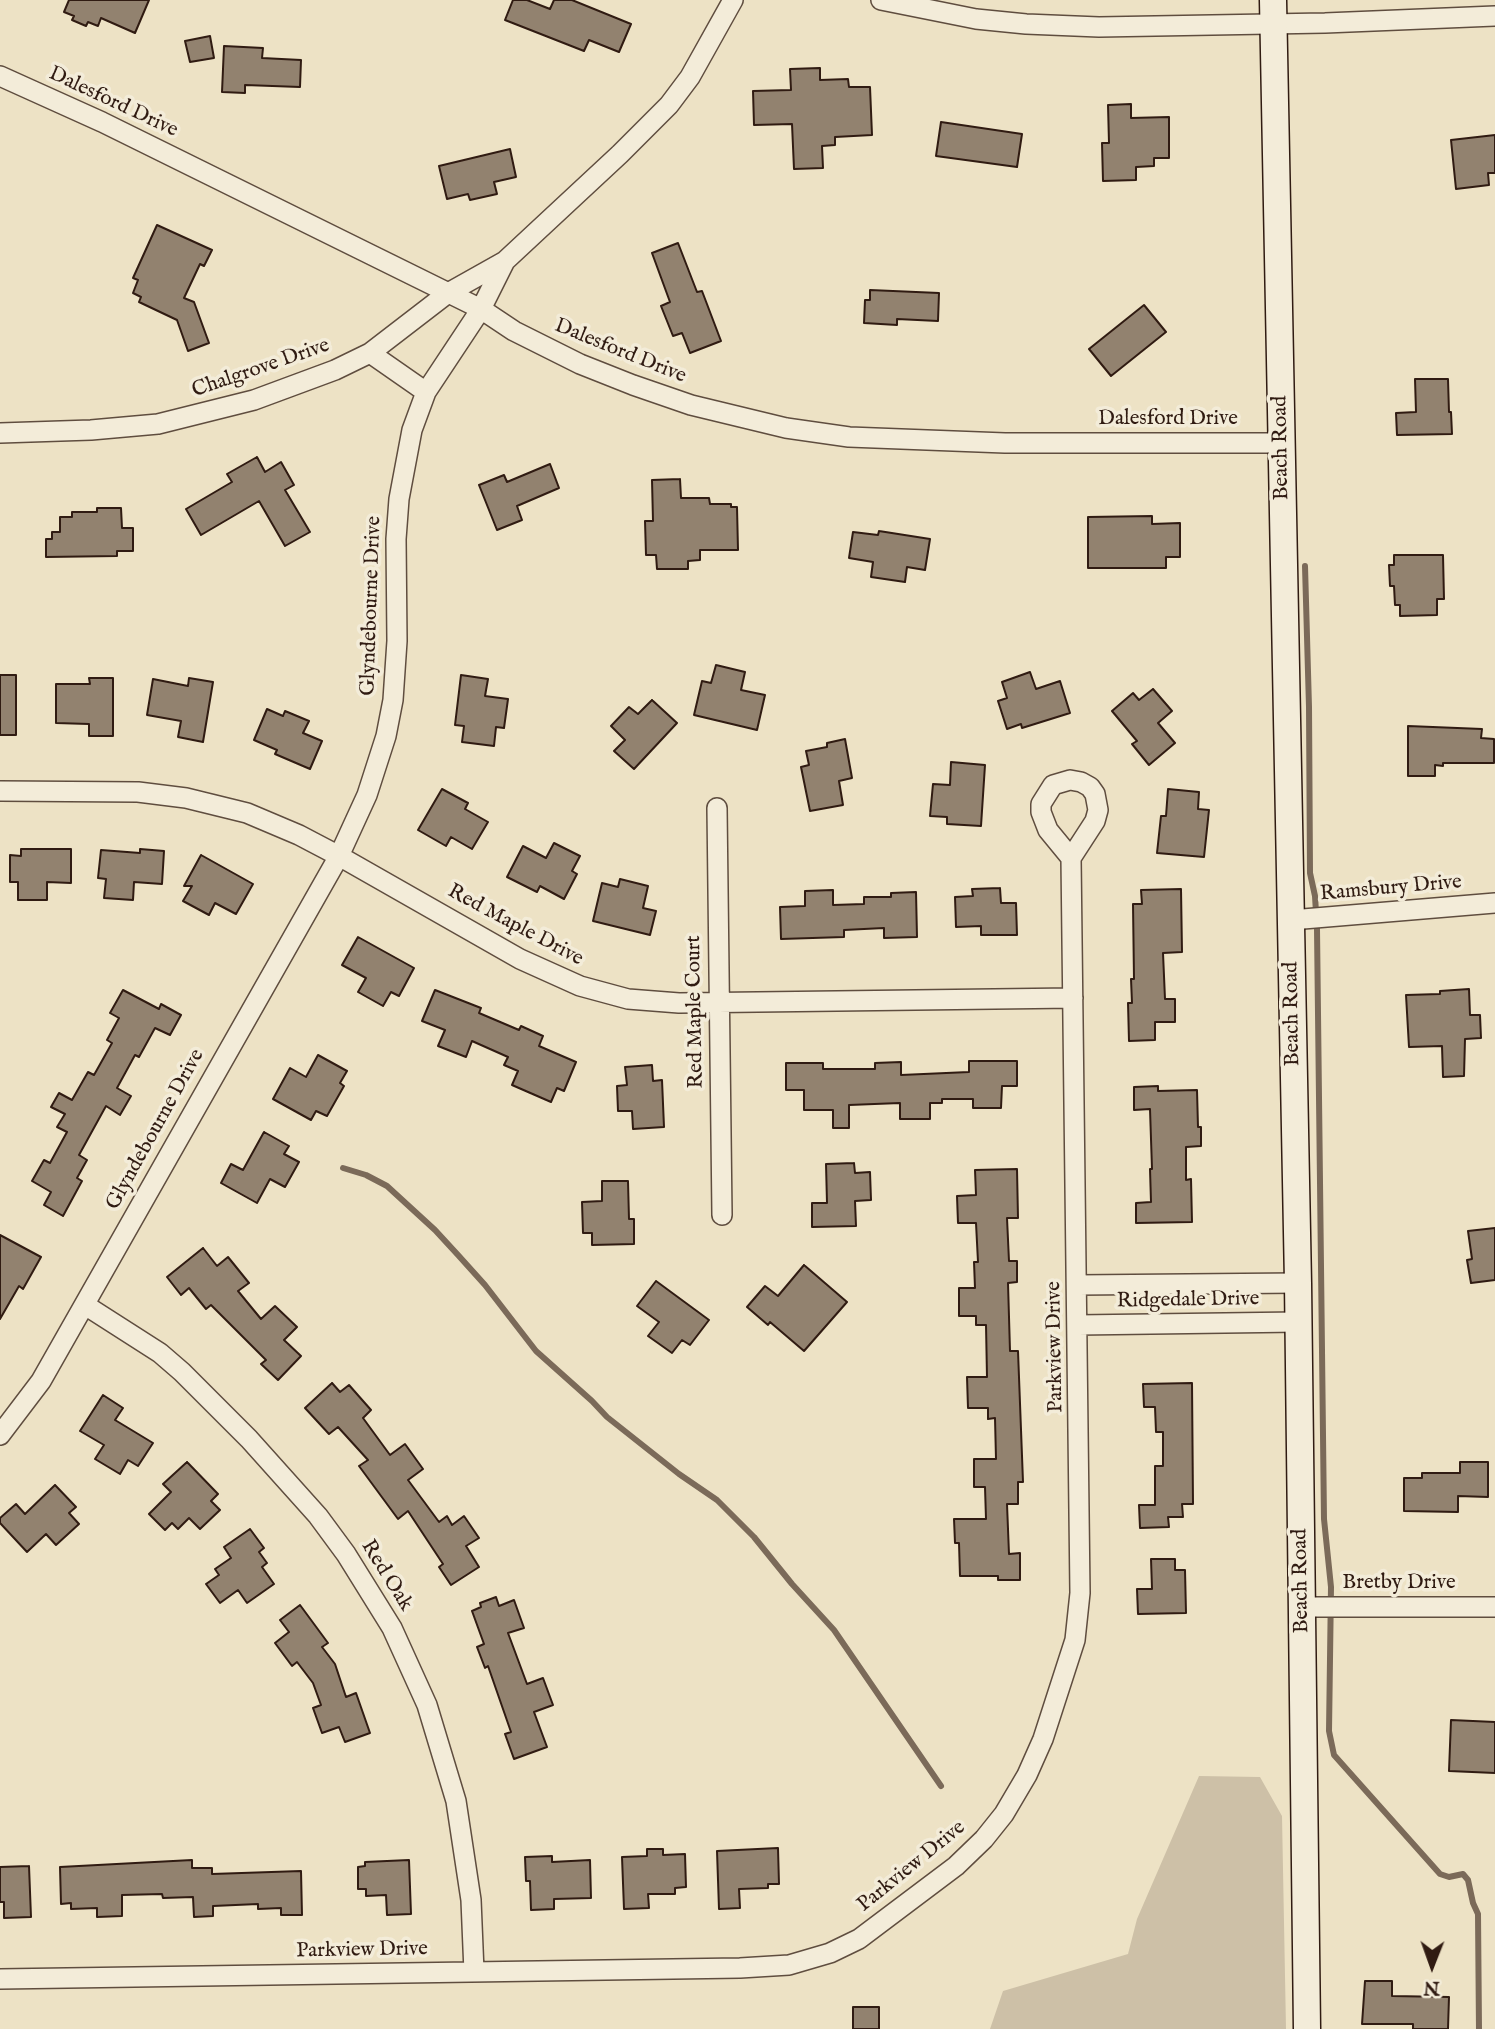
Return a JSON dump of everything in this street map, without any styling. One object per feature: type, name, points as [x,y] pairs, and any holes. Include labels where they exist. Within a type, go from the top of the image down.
[{"type":"street","name":"Glyndebourne Drive","points":[[0,1435],[41,1381],[85,1305],[338,856],[368,795],[386,736],[396,672],[396,539],[399,499],[412,430],[426,392],[481,309],[505,261],[669,105],[690,77],[733,0]]},
{"type":"street","points":[[881,0],[952,15],[1026,24],[1133,27],[1273,12],[1495,16]]},
{"type":"street","name":"Beach Road","points":[[1273,12],[1298,1283],[1307,2029]]},
{"type":"street","name":"Dalesford Drive","points":[[0,76],[102,122],[481,309],[513,331],[580,364],[691,405],[813,433],[898,439],[1005,443],[1282,443]]},
{"type":"street","name":"Chalgrove Drive","points":[[0,433],[129,427],[200,415],[254,400],[305,382],[370,353],[448,293],[505,261]]},
{"type":"street","points":[[370,353],[426,392]]},
{"type":"street","name":"Red Maple Drive","points":[[0,791],[120,791],[186,798],[247,813],[299,835],[520,959],[580,986],[628,999],[719,1003],[1073,998]]},
{"type":"street","name":"Red Maple Court","points":[[717,808],[722,1215]]},
{"type":"street","name":"Parkview Drive","points":[[0,1979],[771,1967],[807,1961],[841,1948],[881,1924],[956,1866],[984,1839],[1004,1814],[1027,1775],[1043,1739],[1075,1640],[1081,1570],[1071,858]]},
{"type":"street","name":"Ramsbury Drive","points":[[1291,920],[1495,903]]},
{"type":"street","name":"Ridgedale Drive","points":[[1078,1285],[1298,1283]]},
{"type":"street","name":"Red Oak","points":[[85,1305],[160,1353],[249,1439],[318,1516],[392,1628],[427,1705],[456,1801],[471,1900],[474,1972]]},
{"type":"street","name":"Ridgedale Drive","points":[[1078,1325],[1298,1322]]},
{"type":"street","name":"Bretby Drive","points":[[1302,1607],[1495,1607]]},
{"type":"shaded area","points":[[1199,1776],[1260,1777],[1282,1816],[1286,2029],[990,2029],[1003,1991],[1128,1954],[1137,1919]]},
{"type":"building","points":[[69,0],[149,0],[135,33],[101,18],[98,26],[88,22],[86,26],[72,20],[74,16],[64,12]]},
{"type":"building","points":[[513,0],[527,0],[550,9],[554,0],[572,0],[631,24],[619,52],[589,40],[584,51],[505,20]]},
{"type":"building","points":[[210,36],[214,58],[190,62],[185,41]]},
{"type":"building","points":[[224,46],[263,48],[262,58],[301,60],[300,87],[245,85],[245,93],[222,92]]},
{"type":"building","points":[[820,68],[820,80],[848,79],[849,87],[870,87],[872,135],[835,137],[835,145],[822,146],[823,168],[794,169],[792,124],[754,125],[753,91],[791,90],[790,69]]},
{"type":"building","points":[[1131,104],[1131,118],[1169,117],[1169,158],[1154,158],[1154,166],[1136,167],[1136,180],[1103,181],[1102,143],[1109,143],[1108,105]]},
{"type":"building","points":[[941,122],[1022,134],[1017,167],[936,156]]},
{"type":"building","points":[[1495,135],[1495,173],[1488,173],[1489,185],[1456,189],[1451,140]]},
{"type":"building","points":[[510,149],[516,177],[494,182],[497,194],[470,200],[468,194],[447,199],[439,166]]},
{"type":"building","points":[[157,225],[212,250],[204,266],[200,264],[184,298],[194,302],[209,343],[188,351],[177,320],[139,302],[141,297],[133,293],[138,280],[133,278]]},
{"type":"building","points":[[678,243],[697,292],[702,291],[721,341],[690,353],[682,333],[673,336],[661,306],[670,302],[652,253]]},
{"type":"building","points":[[870,290],[939,293],[938,321],[897,319],[897,325],[864,323],[865,300],[870,300]]},
{"type":"building","points":[[1144,305],[1166,332],[1111,376],[1089,349]]},
{"type":"building","points":[[1415,379],[1448,379],[1452,434],[1397,435],[1396,413],[1416,412]]},
{"type":"building","points":[[257,457],[265,472],[281,462],[294,485],[285,490],[310,532],[285,546],[259,501],[201,535],[186,509],[232,482],[227,474]]},
{"type":"building","points":[[550,464],[559,488],[517,506],[522,520],[497,530],[479,485],[504,475],[507,482]]},
{"type":"building","points":[[680,479],[681,498],[709,498],[710,504],[731,504],[731,507],[737,507],[738,550],[700,550],[700,560],[688,561],[688,569],[657,569],[656,555],[646,555],[645,521],[653,521],[652,480]]},
{"type":"building","points":[[97,508],[121,508],[122,528],[133,528],[133,551],[117,551],[117,556],[46,557],[46,539],[52,539],[52,532],[60,532],[60,517],[72,517],[72,512],[97,512]]},
{"type":"building","points":[[1152,516],[1152,524],[1180,523],[1180,557],[1166,557],[1166,568],[1088,568],[1088,517]]},
{"type":"building","points":[[879,531],[930,539],[925,570],[907,567],[905,582],[871,577],[873,562],[849,558],[853,532],[878,535]]},
{"type":"building","points":[[1394,555],[1443,555],[1444,599],[1437,599],[1437,615],[1400,616],[1400,605],[1395,605],[1394,586],[1390,586],[1389,565],[1394,565]]},
{"type":"building","points":[[716,665],[745,672],[741,690],[765,695],[757,730],[694,715],[702,681],[711,683]]},
{"type":"building","points":[[1030,672],[1036,689],[1060,681],[1070,713],[1022,728],[1021,724],[1007,729],[998,701],[1007,698],[1002,682]]},
{"type":"building","points":[[0,675],[16,675],[16,735],[0,735]]},
{"type":"building","points":[[461,675],[488,679],[485,696],[508,699],[504,728],[496,727],[494,746],[462,742],[464,726],[455,725]]},
{"type":"building","points":[[89,678],[113,678],[113,736],[89,736],[89,724],[56,723],[56,684],[90,684]]},
{"type":"building","points":[[189,678],[213,682],[203,742],[178,737],[181,721],[147,715],[153,679],[188,686]]},
{"type":"building","points":[[1153,689],[1172,711],[1158,723],[1175,743],[1149,765],[1132,744],[1137,741],[1112,711],[1133,693],[1139,700]]},
{"type":"building","points":[[652,700],[677,723],[634,769],[614,751],[625,740],[611,726],[629,707],[638,714]]},
{"type":"building","points":[[267,709],[283,716],[285,711],[309,721],[303,733],[322,741],[310,769],[275,754],[277,750],[254,740]]},
{"type":"building","points":[[1408,726],[1482,729],[1481,738],[1494,739],[1494,763],[1443,763],[1443,766],[1435,765],[1435,776],[1408,776]]},
{"type":"building","points":[[845,739],[852,778],[839,781],[843,805],[810,811],[801,767],[809,765],[806,751],[827,747],[827,743]]},
{"type":"building","points":[[951,762],[985,765],[981,826],[947,824],[947,817],[930,816],[933,784],[950,785]]},
{"type":"building","points":[[442,789],[468,803],[465,809],[488,822],[472,849],[451,837],[446,846],[418,830]]},
{"type":"building","points":[[1168,789],[1199,792],[1198,809],[1209,810],[1204,857],[1157,853],[1161,816],[1166,816]]},
{"type":"building","points":[[554,843],[580,856],[572,871],[577,874],[564,899],[540,886],[537,892],[507,877],[523,846],[546,858]]},
{"type":"building","points":[[21,849],[71,849],[71,883],[47,882],[47,900],[18,900],[18,882],[10,882],[10,855],[21,856]]},
{"type":"building","points":[[140,849],[164,851],[162,884],[134,882],[133,900],[104,898],[106,879],[98,878],[101,850],[140,853]]},
{"type":"building","points":[[201,855],[253,884],[236,914],[215,903],[209,915],[183,901],[192,886],[184,886]]},
{"type":"building","points":[[620,879],[648,886],[643,908],[656,911],[650,935],[593,921],[602,883],[618,887]]},
{"type":"building","points":[[1000,888],[1001,903],[1016,903],[1017,935],[981,935],[981,926],[956,927],[955,897],[973,896],[972,889]]},
{"type":"building","points":[[1181,889],[1182,952],[1163,953],[1165,999],[1175,999],[1175,1022],[1155,1022],[1155,1040],[1129,1041],[1128,1003],[1132,1003],[1131,979],[1134,979],[1133,904],[1142,904],[1141,890]]},
{"type":"building","points":[[833,890],[833,905],[864,904],[864,897],[891,897],[891,893],[916,892],[917,937],[884,938],[884,928],[844,930],[844,937],[781,939],[780,907],[805,906],[805,891]]},
{"type":"building","points":[[358,937],[414,968],[399,996],[391,992],[383,1006],[358,992],[366,978],[342,965]]},
{"type":"building","points":[[1469,989],[1470,1015],[1480,1015],[1481,1038],[1465,1039],[1464,1076],[1443,1077],[1442,1046],[1409,1047],[1406,995],[1440,994],[1440,991]]},
{"type":"building","points":[[123,990],[159,1009],[161,1004],[181,1015],[170,1035],[155,1028],[139,1057],[135,1055],[117,1088],[131,1096],[120,1115],[106,1106],[79,1155],[87,1160],[77,1178],[82,1181],[63,1216],[44,1205],[51,1192],[32,1181],[44,1160],[50,1163],[67,1132],[57,1127],[65,1114],[51,1107],[59,1093],[72,1100],[88,1072],[94,1075],[112,1043],[107,1040],[119,1018],[110,1013]]},
{"type":"building","points":[[435,990],[481,1008],[479,1013],[519,1030],[521,1026],[543,1036],[539,1046],[576,1062],[564,1091],[557,1088],[551,1102],[512,1085],[518,1071],[504,1065],[508,1057],[472,1041],[466,1057],[438,1046],[445,1030],[422,1021]]},
{"type":"building","points":[[318,1055],[347,1071],[340,1083],[344,1086],[327,1116],[316,1111],[311,1120],[273,1099],[290,1068],[306,1077]]},
{"type":"building","points":[[969,1061],[1017,1061],[1017,1086],[1002,1086],[1001,1108],[973,1108],[973,1099],[942,1099],[942,1103],[930,1103],[930,1119],[900,1119],[900,1103],[849,1105],[849,1128],[833,1128],[833,1110],[804,1110],[804,1090],[786,1090],[786,1063],[823,1063],[823,1069],[875,1069],[875,1063],[901,1062],[901,1075],[969,1072]]},
{"type":"building","points":[[652,1065],[653,1081],[662,1080],[664,1127],[633,1129],[632,1111],[618,1111],[617,1086],[627,1085],[625,1067]]},
{"type":"building","points":[[1158,1086],[1158,1091],[1197,1090],[1201,1146],[1186,1147],[1186,1180],[1191,1179],[1192,1222],[1136,1223],[1136,1203],[1151,1202],[1152,1169],[1150,1109],[1134,1110],[1134,1087]]},
{"type":"building","points":[[264,1132],[289,1146],[284,1154],[299,1162],[285,1187],[270,1179],[257,1203],[221,1183],[231,1164],[243,1170]]},
{"type":"building","points":[[854,1163],[855,1173],[870,1172],[871,1200],[855,1201],[856,1226],[812,1227],[812,1203],[827,1203],[826,1164]]},
{"type":"building","points":[[1017,1169],[1018,1218],[1007,1218],[1009,1261],[1017,1261],[1017,1282],[1008,1283],[1010,1351],[1018,1351],[1023,1482],[1018,1482],[1018,1504],[1007,1504],[1009,1554],[1020,1553],[1020,1580],[998,1580],[998,1576],[960,1576],[959,1543],[955,1543],[954,1519],[986,1519],[985,1487],[974,1487],[974,1459],[996,1459],[995,1418],[988,1419],[988,1408],[968,1408],[967,1377],[987,1377],[986,1325],[976,1325],[976,1316],[959,1316],[959,1288],[975,1288],[974,1262],[978,1262],[976,1223],[958,1223],[957,1196],[976,1195],[975,1170]]},
{"type":"building","points":[[602,1181],[628,1181],[629,1219],[634,1219],[634,1244],[592,1245],[592,1233],[583,1233],[582,1202],[602,1201]]},
{"type":"building","points":[[1495,1228],[1495,1280],[1471,1283],[1467,1260],[1472,1259],[1468,1231]]},
{"type":"building","points":[[0,1235],[41,1257],[23,1289],[19,1286],[0,1319]]},
{"type":"building","points":[[203,1248],[217,1266],[228,1257],[249,1283],[238,1291],[261,1319],[275,1306],[297,1327],[284,1340],[301,1356],[278,1380],[261,1364],[266,1360],[211,1305],[206,1309],[189,1288],[181,1295],[167,1277]]},
{"type":"building","points":[[804,1265],[847,1302],[804,1351],[770,1322],[768,1325],[747,1307],[765,1286],[778,1296]]},
{"type":"building","points":[[656,1281],[709,1320],[690,1345],[682,1340],[672,1353],[648,1336],[659,1322],[637,1306]]},
{"type":"building","points":[[332,1383],[340,1392],[349,1385],[371,1410],[363,1418],[390,1455],[405,1444],[423,1469],[408,1480],[439,1522],[447,1516],[452,1525],[464,1516],[479,1538],[466,1546],[479,1567],[451,1585],[439,1567],[443,1564],[408,1511],[398,1519],[359,1466],[368,1460],[338,1427],[329,1434],[305,1408]]},
{"type":"building","points":[[1192,1383],[1193,1504],[1182,1504],[1183,1517],[1168,1517],[1169,1527],[1140,1528],[1139,1505],[1155,1505],[1155,1466],[1163,1466],[1163,1432],[1156,1432],[1155,1407],[1144,1407],[1143,1384]]},
{"type":"building","points":[[103,1395],[123,1408],[115,1420],[153,1443],[138,1466],[128,1460],[120,1474],[95,1459],[104,1445],[80,1431]]},
{"type":"building","points":[[187,1462],[218,1494],[211,1501],[220,1510],[200,1529],[189,1518],[178,1529],[172,1523],[165,1530],[149,1514],[171,1492],[163,1484]]},
{"type":"building","points":[[1460,1462],[1488,1462],[1488,1497],[1458,1496],[1458,1512],[1404,1511],[1404,1478],[1422,1478],[1422,1473],[1460,1473]]},
{"type":"building","points":[[55,1485],[76,1507],[69,1513],[79,1524],[56,1545],[46,1534],[27,1552],[0,1523],[0,1518],[16,1504],[25,1514]]},
{"type":"building","points":[[250,1529],[264,1548],[259,1552],[267,1563],[262,1567],[274,1584],[247,1603],[238,1590],[220,1603],[206,1584],[219,1575],[215,1569],[231,1558],[224,1547]]},
{"type":"building","points":[[1151,1559],[1175,1559],[1175,1570],[1185,1570],[1186,1613],[1138,1614],[1137,1589],[1152,1589]]},
{"type":"building","points":[[496,1597],[499,1606],[514,1600],[524,1628],[508,1633],[527,1684],[543,1678],[553,1705],[534,1712],[547,1747],[514,1759],[505,1734],[511,1732],[488,1666],[485,1668],[477,1647],[484,1644],[472,1611],[481,1607],[480,1603]]},
{"type":"building","points":[[300,1605],[328,1643],[322,1647],[335,1664],[346,1697],[356,1693],[370,1733],[345,1742],[339,1727],[322,1733],[313,1708],[321,1705],[313,1683],[297,1662],[292,1666],[275,1643],[289,1632],[280,1620]]},
{"type":"building","points":[[1451,1720],[1495,1722],[1495,1773],[1449,1771]]},
{"type":"building","points":[[778,1848],[779,1884],[768,1884],[768,1888],[739,1889],[740,1908],[719,1909],[717,1851]]},
{"type":"building","points":[[647,1849],[663,1849],[663,1855],[685,1854],[686,1887],[675,1888],[675,1894],[648,1894],[649,1908],[624,1909],[622,1857],[647,1856]]},
{"type":"building","points":[[552,1856],[552,1862],[590,1860],[591,1898],[554,1899],[554,1909],[531,1910],[530,1881],[526,1881],[525,1857]]},
{"type":"building","points":[[192,1860],[192,1868],[212,1868],[212,1874],[301,1871],[302,1915],[281,1915],[281,1908],[258,1909],[258,1904],[213,1906],[213,1916],[194,1917],[193,1897],[163,1898],[162,1894],[122,1895],[122,1916],[97,1917],[97,1908],[71,1909],[71,1903],[61,1904],[60,1867]]},
{"type":"building","points":[[409,1860],[411,1914],[387,1915],[386,1895],[366,1896],[366,1889],[358,1889],[358,1867],[365,1866],[365,1862]]},
{"type":"building","points":[[29,1866],[31,1917],[4,1918],[4,1902],[0,1902],[0,1867]]},
{"type":"building","points":[[1365,1981],[1392,1981],[1392,1996],[1449,1997],[1448,2029],[1413,2029],[1413,2024],[1362,2024]]},
{"type":"building","points":[[853,2007],[879,2007],[879,2029],[853,2029]]},
{"type":"waterway","points":[[1305,566],[1310,873],[1315,896],[1317,929],[1324,1519],[1331,1587],[1329,1731],[1334,1755],[1440,1874],[1449,1877],[1463,1874],[1468,1880],[1478,1914],[1479,2029]]},
{"type":"waterway","points":[[343,1168],[366,1175],[387,1186],[458,1255],[536,1351],[607,1417],[679,1474],[717,1500],[754,1537],[834,1630],[941,1786]]}]
